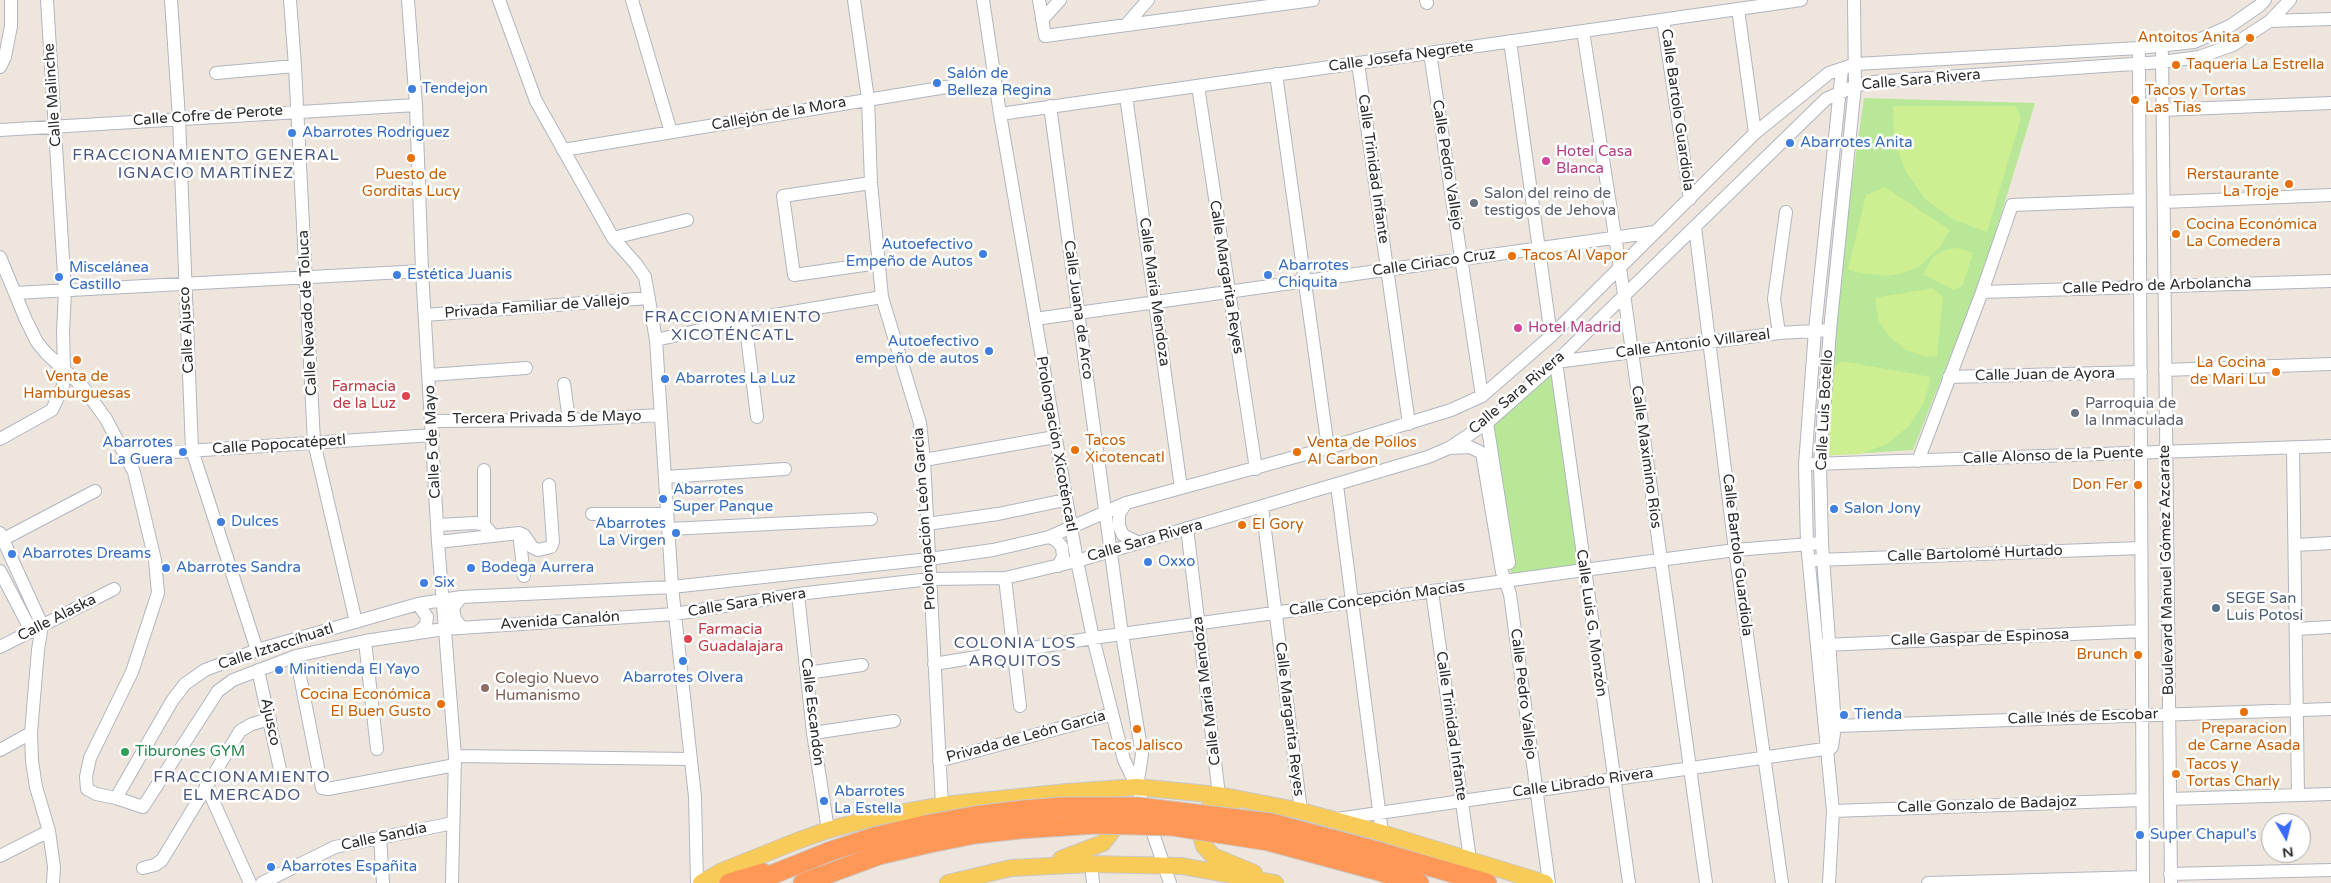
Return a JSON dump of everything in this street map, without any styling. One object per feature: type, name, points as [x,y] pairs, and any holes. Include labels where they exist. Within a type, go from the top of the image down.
[{"type":"highway","points":[[751,883],[874,837],[925,825],[1023,810],[1070,807],[1138,807],[1271,822],[1487,883]]},
{"type":"highway","points":[[803,883],[879,855],[930,843],[975,834],[1096,824],[1172,826],[1268,841],[1378,851],[1419,883]]},
{"type":"highway","points":[[729,883],[831,852]]},
{"type":"highway","points":[[812,883],[830,873]]},
{"type":"main road","points":[[701,883],[722,871],[828,830],[877,817],[942,805],[1137,787],[1219,795],[1301,811],[1335,820],[1378,851],[1470,859],[1547,883]]},
{"type":"main road","points":[[1040,866],[1103,844],[1112,831],[1117,815],[1111,798],[1108,795],[1067,792]]},
{"type":"main road","points":[[1251,801],[1212,805],[1204,812],[1199,829],[1204,846],[1213,856],[1276,883]]},
{"type":"main road","points":[[948,883],[1011,868],[1091,864],[1182,866],[1245,881],[1276,883]]},
{"type":"street","points":[[0,67],[11,26],[11,0]]},
{"type":"street","name":"Calle Malinche","points":[[0,439],[52,410],[62,386],[64,370],[65,291],[47,0]]},
{"type":"street","name":"Calle Ajusco","points":[[171,0],[179,118],[184,286],[192,450],[257,650]]},
{"type":"street","name":"Calle Nevado de Toluca","points":[[290,0],[298,111],[314,442],[356,622]]},
{"type":"street","name":"Calle 5 de Mayo","points":[[408,0],[416,105],[422,272],[438,542],[455,760],[452,883]]},
{"type":"street","points":[[500,0],[536,101],[614,238],[645,277],[656,340],[672,587],[695,797],[697,883]]},
{"type":"street","points":[[632,0],[670,132]]},
{"type":"street","name":"Prolongación León García","points":[[854,0],[868,99],[871,183],[882,297],[920,424],[924,460],[942,805]]},
{"type":"street","name":"Prolongación Xicoténcatl","points":[[983,0],[1000,114],[1065,500],[1081,524],[1075,536],[1074,547],[1093,638],[1124,760],[1137,787],[1170,883]]},
{"type":"street","points":[[1039,0],[1045,36],[1313,0]]},
{"type":"street","points":[[1042,20],[1060,0]]},
{"type":"street","points":[[1126,25],[1148,0]]},
{"type":"street","points":[[1225,12],[1236,0]]},
{"type":"street","name":"Calle Josefa Negrete","points":[[1000,114],[1801,0]]},
{"type":"street","name":"Calle Luis Botello","points":[[1830,883],[1833,811],[1824,645],[1824,560],[1820,464],[1830,330],[1855,86],[1854,0]]},
{"type":"street","name":"Calle Sara Rivera","points":[[672,587],[929,559],[993,550],[1049,537],[1126,503],[1328,448],[1451,410],[1482,396],[1551,336],[1756,133],[1829,73],[1856,64],[2139,48],[2194,42],[2230,26],[2265,0]]},
{"type":"street","name":"Calle Sara Rivera","points":[[675,614],[798,594],[930,579],[1005,578],[1077,561],[1111,545],[1137,542],[1428,457],[1449,448],[1487,423],[1556,362],[1826,99],[1855,86],[1873,82],[2162,62],[2199,57],[2232,45],[2270,21],[2290,0]]},
{"type":"street","points":[[1738,9],[1756,133]]},
{"type":"street","points":[[2270,21],[2331,19]]},
{"type":"street","name":"Calle Bartolo Guardiola","points":[[1663,20],[1690,200]]},
{"type":"street","name":"Calle Maximino Ríos","points":[[1583,31],[1624,294],[1706,883]]},
{"type":"street","points":[[1510,41],[1551,336]]},
{"type":"street","name":"Boulevard Manuel Gómez Azcarate","points":[[2162,46],[2170,879]]},
{"type":"street","name":"Boulevard Manuel Gómez Azcarate","points":[[2139,48],[2143,880]]},
{"type":"street","name":"Calle Pedro Vallejo","points":[[1430,53],[1482,396]]},
{"type":"street","name":"Calle Trinidad Infante","points":[[1358,63],[1409,424]]},
{"type":"street","points":[[216,73],[295,66]]},
{"type":"street","name":"Calle Luis Botello","points":[[1829,751],[1835,726],[1807,544],[1805,465],[1815,330],[1842,69]]},
{"type":"street","points":[[1276,74],[1328,448]]},
{"type":"street","name":"Callejón de la Mora","points":[[563,150],[995,79]]},
{"type":"street","name":"Calle Margarita Reyes","points":[[1198,86],[1256,468]]},
{"type":"street","name":"Calle María Mendoza","points":[[1126,96],[1181,488]]},
{"type":"street","points":[[2163,110],[2331,103]]},
{"type":"street","name":"Calle Cofre de Perote","points":[[0,130],[416,105]]},
{"type":"street","name":"Calle Juana de Arco","points":[[1050,106],[1106,513]]},
{"type":"street","points":[[871,183],[783,196],[794,275],[878,263]]},
{"type":"street","points":[[2164,202],[2331,195]]},
{"type":"street","points":[[1918,461],[1982,292],[2012,206],[2140,200]]},
{"type":"street","points":[[1778,333],[1774,299],[1786,212]]},
{"type":"street","points":[[614,238],[687,220]]},
{"type":"street","name":"Calle Bartolo Guardiola","points":[[1696,227],[1736,550],[1782,883]]},
{"type":"street","name":"Calle Ciriaco Cruz","points":[[1035,319],[1655,232]]},
{"type":"street","points":[[0,257],[29,329],[37,342],[83,387],[106,419],[126,455],[134,472],[155,560],[158,593],[132,672],[90,758],[86,777],[87,789],[96,794],[116,798]]},
{"type":"street","points":[[15,293],[184,286],[305,277],[422,272]]},
{"type":"street","name":"Calle Pedro de Arbolancha","points":[[1982,292],[2331,281]]},
{"type":"street","points":[[656,340],[745,320],[882,297]]},
{"type":"street","name":"Privada Familiar de Vallejo","points":[[425,315],[649,298]]},
{"type":"street","points":[[745,320],[757,417]]},
{"type":"street","name":"Calle Antonio Villareal","points":[[1556,362],[1778,333],[1830,330]]},
{"type":"street","name":"Calle Luis G. Monzón","points":[[1556,362],[1629,883]]},
{"type":"street","points":[[2165,370],[2331,364]]},
{"type":"street","points":[[429,374],[526,368]]},
{"type":"street","name":"Calle Juan de Ayora","points":[[1949,377],[2140,372]]},
{"type":"street","points":[[564,384],[569,420]]},
{"type":"street","name":"Tercera Privada 5 de Mayo","points":[[432,421],[569,420],[661,415]]},
{"type":"street","name":"Calle Pedro Vallejo","points":[[1487,423],[1510,585],[1547,883]]},
{"type":"street","name":"Calle Popocatépetl","points":[[126,455],[433,436]]},
{"type":"street","points":[[924,460],[1055,437]]},
{"type":"street","name":"Calle Alonso de la Puente","points":[[1805,465],[2331,446]]},
{"type":"street","name":"Calle Pedro Vallejo","points":[[1449,448],[1470,447],[1482,453],[1502,572],[1510,585]]},
{"type":"street","points":[[2292,448],[2296,545],[2298,795]]},
{"type":"street","points":[[666,477],[785,469]]},
{"type":"street","points":[[484,470],[488,530]]},
{"type":"street","points":[[438,542],[488,530],[520,533],[524,535],[532,547],[544,550],[551,548],[553,542],[549,485]]},
{"type":"street","points":[[1337,485],[1354,602],[1379,813],[1378,851]]},
{"type":"street","points":[[53,883],[54,867],[49,831],[36,787],[31,733],[38,630],[1,538],[95,491]]},
{"type":"street","points":[[927,524],[998,514],[1065,500],[1081,524],[1101,525],[1111,545]]},
{"type":"street","points":[[1126,503],[1118,514],[1119,526],[1123,535],[1137,542]]},
{"type":"street","name":"Calle Margarita Reyes","points":[[1262,507],[1301,811]]},
{"type":"street","points":[[1106,513],[1122,634],[1142,754],[1137,787]]},
{"type":"street","points":[[592,514],[667,514]]},
{"type":"street","points":[[669,529],[871,519]]},
{"type":"street","points":[[438,525],[476,523],[488,530]]},
{"type":"street","name":"Calle María Mendoza","points":[[1187,528],[1219,795]]},
{"type":"street","points":[[520,533],[524,576]]},
{"type":"street","points":[[1049,537],[1056,540],[1062,547],[1063,557],[1058,566]]},
{"type":"street","name":"Calle Concepción Macías","points":[[934,664],[1093,638],[1354,602],[1510,585],[1584,570],[1736,550],[1822,543]]},
{"type":"street","points":[[2296,545],[2331,543]]},
{"type":"street","name":"Calle Bartolomé Hurtado","points":[[1809,561],[2141,548]]},
{"type":"street","points":[[0,571],[38,630]]},
{"type":"street","points":[[1005,578],[1015,650],[1020,706]]},
{"type":"street","name":"Avenida Canalón","points":[[442,601],[461,597],[672,587]]},
{"type":"street","name":"Calle Alaska","points":[[0,648],[114,589]]},
{"type":"street","name":"Calle Trinidad Infante","points":[[1432,592],[1470,859]]},
{"type":"street","name":"Calle Escandón","points":[[798,594],[806,673],[828,830]]},
{"type":"street","points":[[461,597],[454,608],[455,619],[462,628]]},
{"type":"street","name":"Calle Iztaccíhuatl","points":[[442,601],[418,604],[257,650],[205,670],[185,684],[172,701],[116,798],[143,807],[218,691],[233,680],[296,656],[365,641],[444,629]]},
{"type":"street","points":[[417,633],[426,625],[427,617],[418,604]]},
{"type":"street","name":"Avenida Canalón","points":[[444,629],[675,614]]},
{"type":"street","points":[[2296,629],[2331,627]]},
{"type":"street","name":"Calle Gaspar de Espinosa","points":[[1824,645],[2142,631]]},
{"type":"street","points":[[365,641],[378,749]]},
{"type":"street","points":[[296,656],[322,788],[328,789],[455,760],[690,759]]},
{"type":"street","points":[[806,673],[862,665]]},
{"type":"street","name":"Ajusco","points":[[258,670],[281,774]]},
{"type":"street","name":"Calle Inés de Escobar","points":[[1835,726],[2331,709]]},
{"type":"street","name":"Privada de León García","points":[[939,761],[1112,714]]},
{"type":"street","points":[[143,868],[155,865],[162,860],[240,731],[252,724],[270,719]]},
{"type":"street","points":[[814,733],[894,721]]},
{"type":"street","points":[[0,750],[31,733]]},
{"type":"street","name":"Calle Librado Rivera","points":[[1335,820],[1764,756],[1829,751]]},
{"type":"street","points":[[206,785],[250,883]]},
{"type":"street","points":[[2170,799],[2331,794]]},
{"type":"street","name":"Calle Gonzalo de Badajoz","points":[[1833,811],[2142,800]]},
{"type":"street","name":"Calle Sandía","points":[[262,883],[335,847],[453,823]]},
{"type":"street","points":[[0,856],[49,831]]},
{"type":"street","points":[[380,837],[383,883]]},
{"type":"street","points":[[1091,864],[1093,883]]},
{"type":"street","points":[[2170,879],[2331,870]]},
{"type":"street","points":[[1928,883],[2143,880]]},
{"type":"green space","points":[[1864,98],[2035,103],[1983,274],[1913,450],[1821,456],[1831,330]]},
{"type":"green space","points":[[1893,106],[2015,106],[2021,118],[1987,232],[1954,220],[1926,200],[1906,172],[1894,140]]},
{"type":"green space","points":[[1885,187],[1950,230],[1940,247],[1920,266],[1903,273],[1887,276],[1856,272],[1848,269],[1866,195]]},
{"type":"green space","points":[[1953,248],[1973,253],[1963,285],[1954,290],[1923,274],[1934,256]]},
{"type":"green space","points":[[1933,288],[1943,297],[1937,356],[1926,357],[1906,350],[1890,337],[1879,322],[1875,298]]},
{"type":"green space","points":[[1842,361],[1931,377],[1924,403],[1909,426],[1887,444],[1861,454],[1834,455],[1823,453],[1830,370]]},
{"type":"green space","points":[[1554,367],[1583,569],[1512,580],[1490,424]]},
{"type":"place","name":"Antoitos Anita","points":[[2250,38]]},
{"type":"place","name":"Taqueria La Estrella","points":[[2176,65]]},
{"type":"place","name":"Salón de Belleza Regina","points":[[937,83]]},
{"type":"place","name":"Tendejon","points":[[412,89]]},
{"type":"place","name":"Tacos y Tortas Las Tias","points":[[2135,100]]},
{"type":"place","name":"Abarrotes Rodriguez","points":[[292,133]]},
{"type":"place","name":"Abarrotes Anita","points":[[1790,143]]},
{"type":"place","name":"Puesto de Gorditas Lucy","points":[[411,158]]},
{"type":"place","name":"Hotel Casa Blanca","points":[[1546,161]]},
{"type":"place","name":"Rerstaurante La Troje","points":[[2289,184]]},
{"type":"place","name":"Salon del reino de testigos de Jehova","points":[[1474,203]]},
{"type":"place","name":"Cocina Económica La Comedera","points":[[2176,234]]},
{"type":"place","name":"Autoefectivo Empeño de Autos","points":[[983,254]]},
{"type":"place","name":"Tacos Al Vapor","points":[[1512,256]]},
{"type":"place","name":"Estética Juanis","points":[[397,275]]},
{"type":"place","name":"Abarrotes Chiquita","points":[[1268,275]]},
{"type":"place","name":"Miscelánea Castillo","points":[[59,277]]},
{"type":"place","name":"Hotel Madrid","points":[[1518,328]]},
{"type":"place","name":"Autoefectivo empeño de autos","points":[[989,351]]},
{"type":"place","name":"Venta de Hamburguesas","points":[[77,360]]},
{"type":"place","name":"La Cocina de Mari Lu","points":[[2276,372]]},
{"type":"place","name":"Abarrotes La Luz","points":[[665,379]]},
{"type":"place","name":"Farmacia de la Luz","points":[[406,396]]},
{"type":"place","name":"Parroquia de la Inmaculada","points":[[2075,413]]},
{"type":"place","name":"Tacos Xicotencatl","points":[[1075,450]]},
{"type":"place","name":"Abarrotes La Guera","points":[[183,452]]},
{"type":"place","name":"Venta de Pollos Al Carbon","points":[[1297,452]]},
{"type":"place","name":"Don Fer","points":[[2138,485]]},
{"type":"place","name":"Abarrotes Super Panque","points":[[663,499]]},
{"type":"place","name":"Salon Jony","points":[[1834,509]]},
{"type":"place","name":"Dulces","points":[[221,522]]},
{"type":"place","name":"El Gory","points":[[1242,525]]},
{"type":"place","name":"Abarrotes La Virgen","points":[[676,533]]},
{"type":"place","name":"Abarrotes Dreams","points":[[12,554]]},
{"type":"place","name":"Oxxo","points":[[1148,562]]},
{"type":"place","name":"Abarrotes Sandra","points":[[166,568]]},
{"type":"place","name":"Bodega Aurrera","points":[[471,568]]},
{"type":"place","name":"Six","points":[[424,583]]},
{"type":"place","name":"SEGE San Luis Potosi","points":[[2216,608]]},
{"type":"place","name":"Farmacia Guadalajara","points":[[688,639]]},
{"type":"place","name":"Brunch","points":[[2138,655]]},
{"type":"place","name":"Abarrotes Olvera","points":[[683,661]]},
{"type":"place","name":"Minitienda El Yayo","points":[[279,670]]},
{"type":"place","name":"Colegio Nuevo Humanismo","points":[[485,688]]},
{"type":"place","name":"Cocina Económica El Buen Gusto","points":[[441,704]]},
{"type":"place","name":"Preparacion de Carne Asada","points":[[2244,712]]},
{"type":"place","name":"Tienda","points":[[1844,715]]},
{"type":"place","name":"Tacos Jalisco","points":[[1137,729]]},
{"type":"place","name":"Tiburones GYM","points":[[125,752]]},
{"type":"place","name":"Tacos y Tortas Charly","points":[[2176,774]]},
{"type":"place","name":"Abarrotes La Estella","points":[[824,801]]},
{"type":"place","name":"Super Chapul's","points":[[2140,835]]},
{"type":"place","name":"Abarrotes Españita","points":[[271,867]]},
{"type":"district","name":"FRACCIONAMIENTO GENERAL IGNACIO MARTÍNEZ","points":[[206,165]]},
{"type":"district","name":"FRACCIONAMIENTO XICOTÉNCATL","points":[[733,327]]},
{"type":"district","name":"COLONIA LOS ARQUITOS","points":[[1015,653]]},
{"type":"district","name":"FRACCIONAMIENTO EL MERCADO","points":[[242,787]]}]
